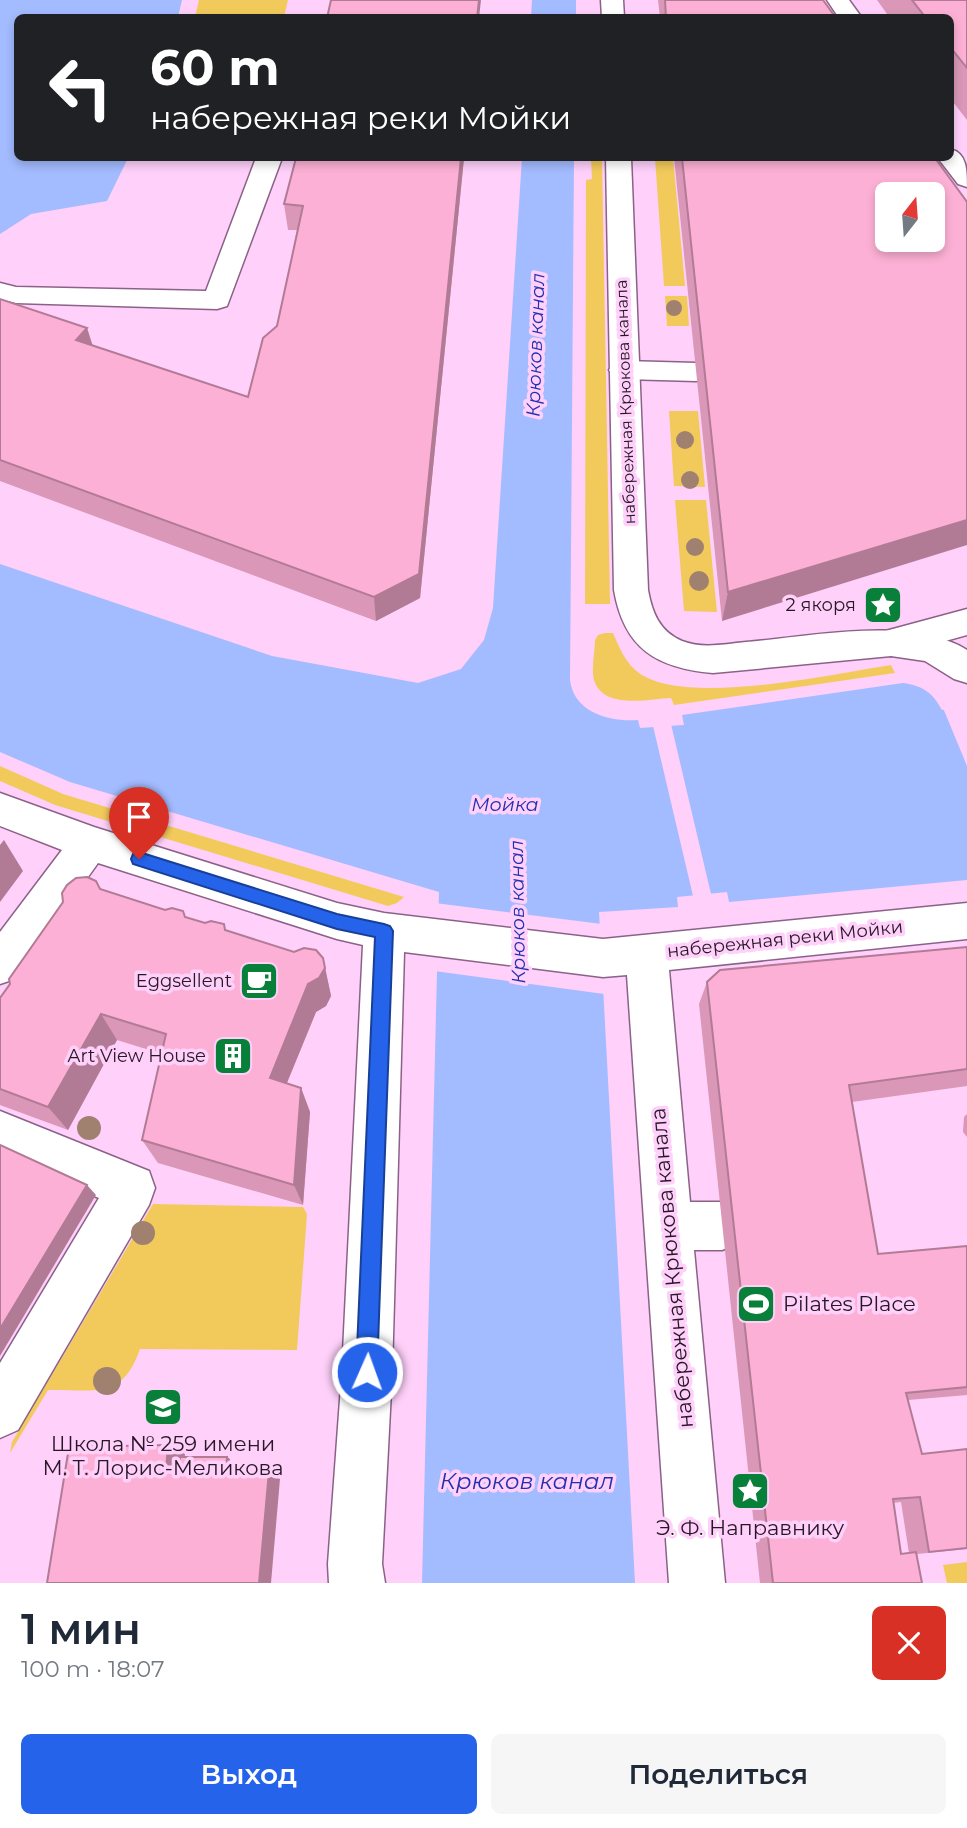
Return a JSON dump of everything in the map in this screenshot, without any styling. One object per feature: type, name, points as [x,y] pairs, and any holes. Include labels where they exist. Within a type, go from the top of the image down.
[{"type":"street","points":[[0,290],[16,295],[217,300],[269,161]]},
{"type":"street","name":"набережная Крюкова канала","points":[[618,161],[632,604],[639,625],[652,639],[680,654],[713,659],[891,643]]},
{"type":"street","points":[[954,161],[967,179]]},
{"type":"street","points":[[624,370],[696,372]]},
{"type":"street","points":[[891,643],[967,622]]},
{"type":"street","points":[[891,643],[920,645],[945,654],[967,669]]},
{"type":"street","points":[[0,809],[90,844],[337,921],[384,931],[367,1372],[355,1564],[357,1583]]},
{"type":"street","points":[[0,965],[90,844]]},
{"type":"street","name":"набережная реки Мойки","points":[[384,931],[624,956],[967,921]]},
{"type":"street","name":"набережная Крюкова канала","points":[[624,956],[668,1226],[697,1583]]},
{"type":"street","points":[[0,1133],[132,1188],[0,1412]]},
{"type":"street","points":[[668,1226],[722,1226]]},
{"type":"shaded area","points":[[199,0],[288,0],[285,14],[196,14]]},
{"type":"shaded area","points":[[591,161],[602,161],[610,604],[585,604],[586,180],[592,179]]},
{"type":"shaded area","points":[[655,161],[673,161],[685,286],[664,286]]},
{"type":"shaded area","points":[[665,296],[687,296],[689,326],[667,326]]},
{"type":"shaded area","points":[[669,411],[698,411],[705,487],[674,486]]},
{"type":"shaded area","points":[[675,500],[706,500],[717,612],[684,611]]},
{"type":"shaded area","points":[[613,633],[627,660],[639,673],[661,683],[690,687],[761,685],[891,665],[895,673],[674,705],[671,698],[628,701],[607,696],[594,680],[595,640],[598,635]]},
{"type":"shaded area","points":[[0,766],[63,794],[404,897],[388,906],[55,805],[0,781]]},
{"type":"shaded area","points":[[153,1204],[303,1207],[307,1214],[297,1350],[140,1349],[133,1366],[115,1385],[93,1390],[48,1390],[10,1453],[12,1442]]},
{"type":"shaded area","points":[[967,1562],[967,1583],[947,1583],[943,1565]]},
{"type":"water","points":[[0,0],[182,0],[179,14],[14,14],[14,161],[127,161],[107,201],[31,214],[0,234]]},
{"type":"water","points":[[532,0],[576,0],[576,14],[531,14]]},
{"type":"water","points":[[522,161],[574,161],[570,680],[578,700],[586,708],[605,717],[638,720],[640,728],[684,725],[682,715],[903,683],[926,691],[942,710],[967,705],[967,880],[729,902],[727,892],[677,897],[678,907],[599,912],[635,1583],[422,1583],[439,892],[70,782],[0,752],[0,564],[272,656],[418,683],[461,669],[484,640],[493,608]]},
{"type":"pier","points":[[967,702],[967,766],[943,708]]},
{"type":"pier","points":[[679,713],[682,723],[671,724],[711,894],[726,894],[729,904],[724,896],[681,900],[681,909],[679,898],[693,896],[653,726],[642,726],[639,716],[643,725],[680,722]]},
{"type":"pier","points":[[435,903],[602,924],[604,994],[434,971]]},
{"type":"building","points":[[331,0],[479,0],[477,14],[328,14]]},
{"type":"building","points":[[665,0],[823,0],[833,14],[666,14]]},
{"type":"building","points":[[912,0],[967,0],[967,68],[954,52],[954,14],[923,14]]},
{"type":"building","points":[[295,161],[461,161],[419,574],[374,597],[0,460],[0,299],[87,328],[76,340],[248,397],[263,338],[277,326],[303,206],[284,204]]},
{"type":"building","points":[[682,161],[937,161],[967,202],[967,520],[728,592]]},
{"type":"building","name":"Art View House","points":[[87,877],[96,881],[100,889],[165,910],[172,908],[183,911],[185,917],[205,923],[211,921],[224,924],[225,930],[294,952],[304,948],[316,950],[323,958],[325,968],[319,978],[308,984],[270,1078],[301,1088],[294,1185],[142,1140],[166,1034],[101,1014],[48,1107],[0,1089],[0,998],[10,984],[9,979],[63,902],[62,893],[67,885],[76,878]]},
{"type":"building","points":[[967,947],[967,1069],[849,1085],[878,1254],[967,1246],[967,1387],[906,1393],[922,1454],[967,1449],[967,1548],[929,1552],[920,1497],[893,1499],[901,1554],[916,1552],[922,1583],[773,1583],[707,982],[720,970]]},
{"type":"building","points":[[0,1145],[87,1185],[0,1329]]},
{"type":"building","points":[[168,1445],[166,1471],[269,1471],[259,1583],[47,1583],[69,1447]]},
{"type":"building","points":[[180,1457],[227,1457],[226,1471],[179,1471]]},
{"type":"place","name":"2 якоря","points":[[883,605]]},
{"type":"place","name":"Eggsellent","points":[[259,981]]},
{"type":"place","name":"Art View House","points":[[233,1056]]},
{"type":"place","name":"Pilates Place","points":[[756,1304]]},
{"type":"place","name":"Школа № 259 имени М. Т. Лорис-Меликова","points":[[163,1407]]},
{"type":"place","name":"Э. Ф. Направнику","points":[[750,1491]]},
{"type":"route","points":[[139,859],[337,921],[384,931],[367,1372]]},
{"type":"water label","name":"Крюков канал","points":[[535,345]]},
{"type":"water label","name":"Мойка","points":[[505,804]]},
{"type":"water label","name":"Крюков канал","points":[[517,912]]},
{"type":"water label","name":"Крюков канал","points":[[527,1481]]}]
